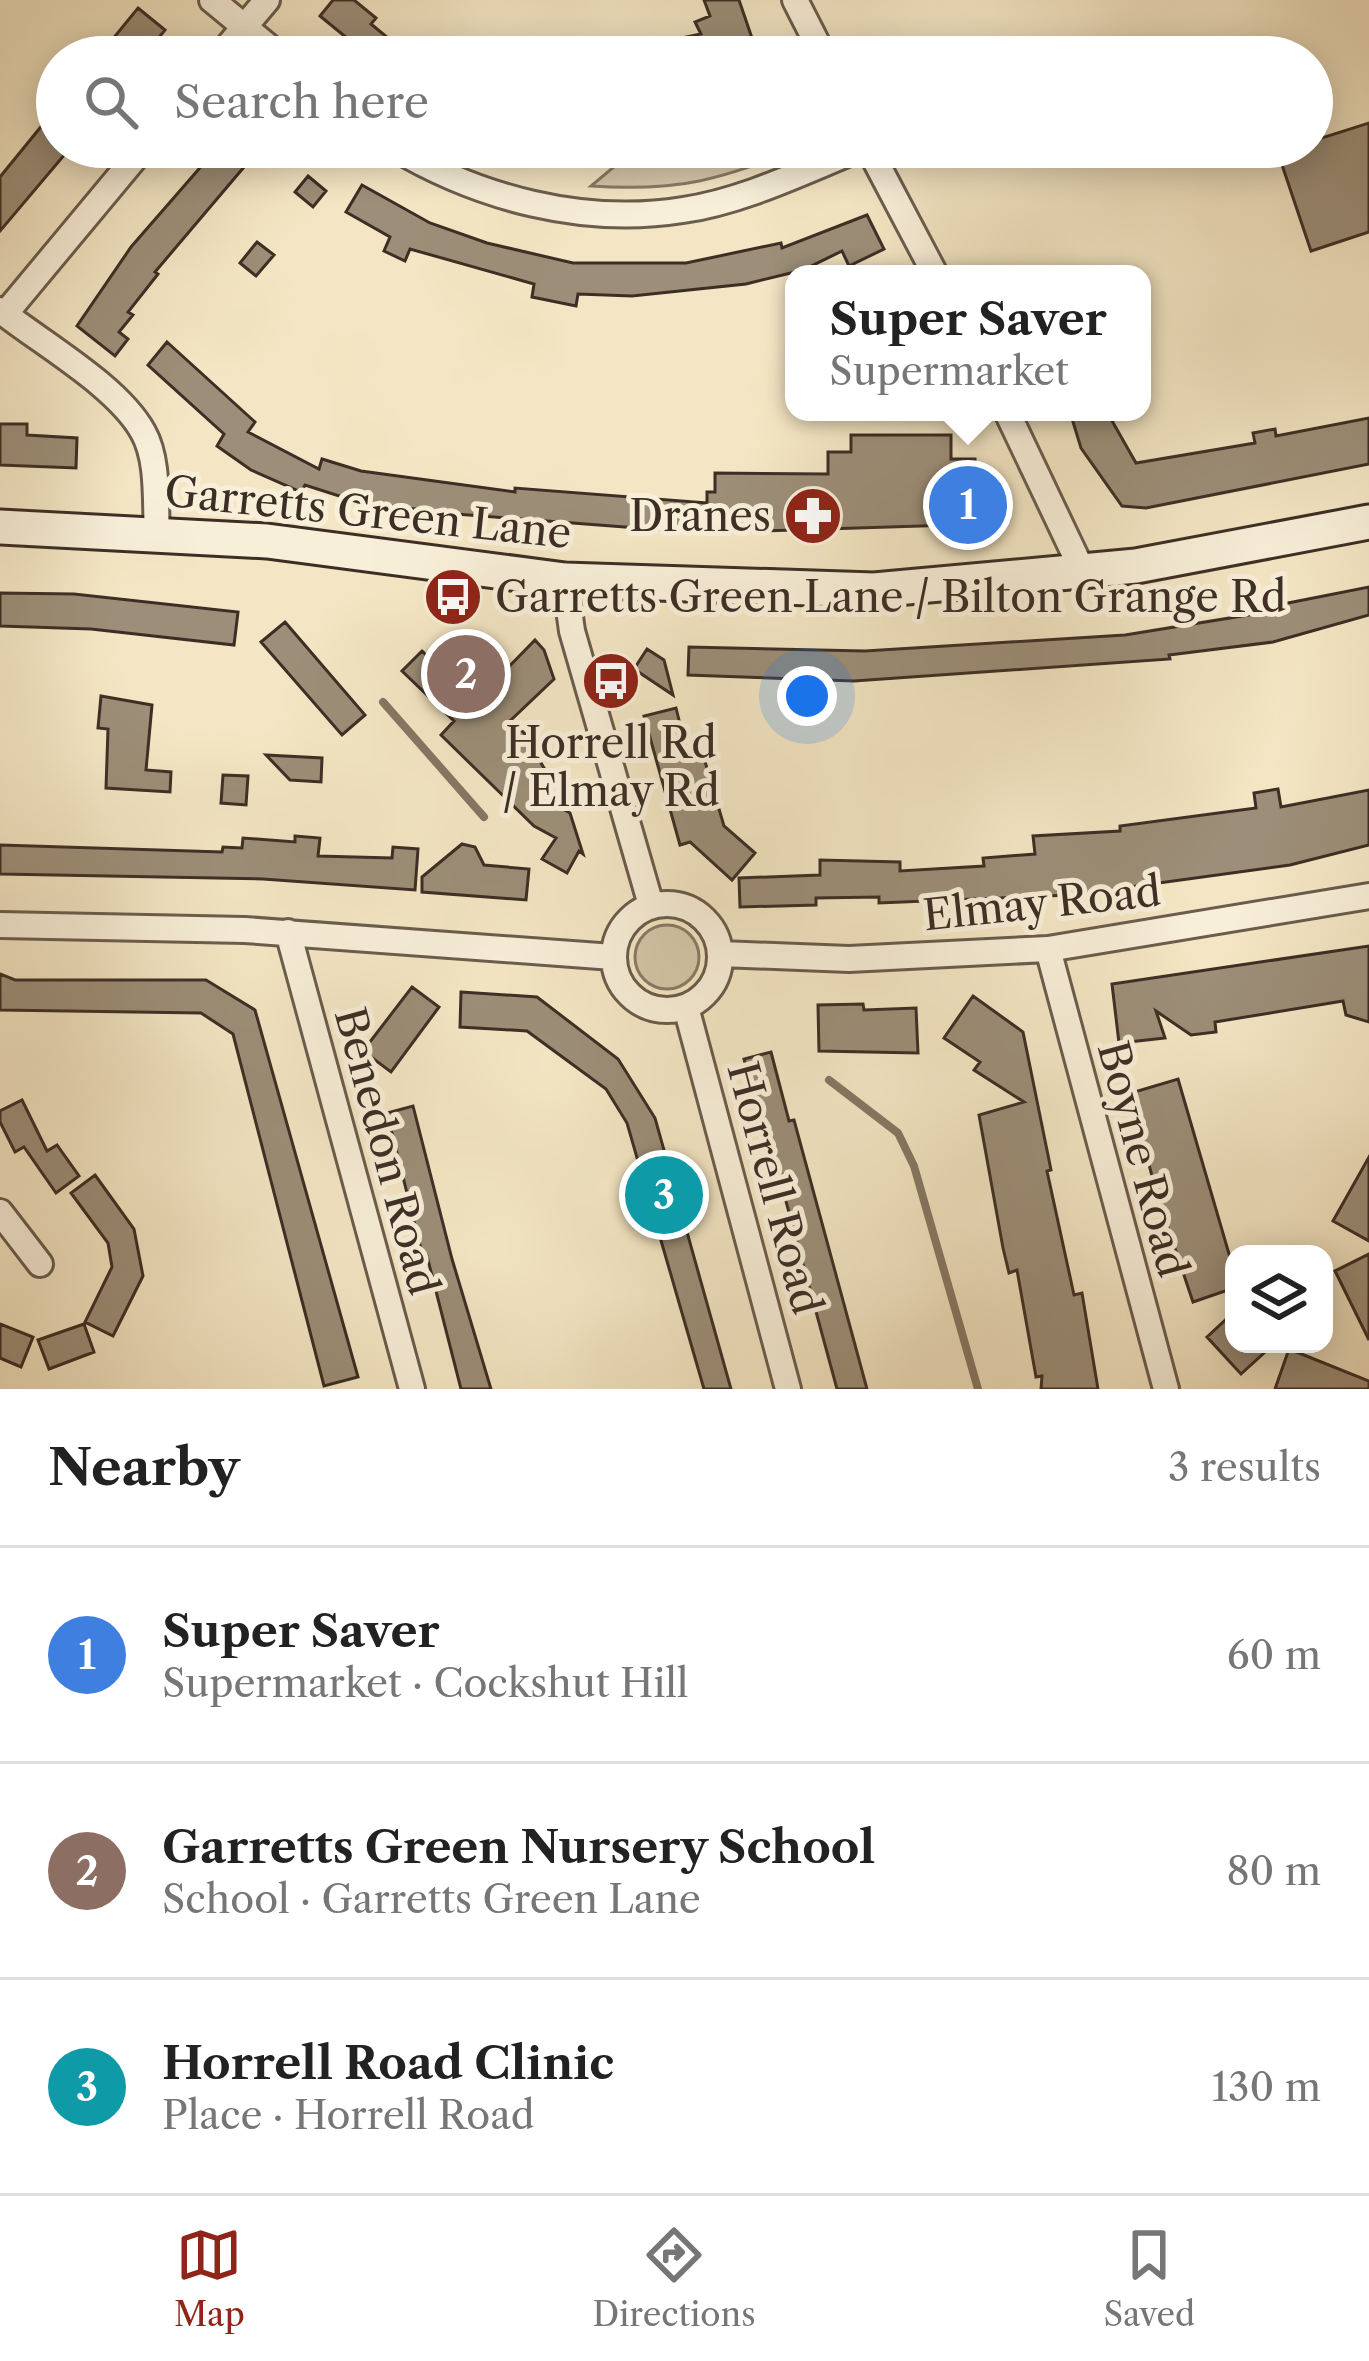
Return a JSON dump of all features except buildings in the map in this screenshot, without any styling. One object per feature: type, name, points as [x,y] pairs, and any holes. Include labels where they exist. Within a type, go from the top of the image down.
[{"type":"street","points":[[212,0],[255,36]]},
{"type":"street","points":[[236,36],[267,0]]},
{"type":"street","points":[[796,0],[814,36]]},
{"type":"street","points":[[127,168],[3,312],[119,402],[143,432],[152,456],[158,534]]},
{"type":"street","points":[[439,168],[503,197],[562,209],[641,213],[711,204],[809,168]]},
{"type":"street","points":[[877,168],[930,265]]},
{"type":"street","points":[[1011,421],[1083,572]]},
{"type":"street","name":"Garretts Green Lane","points":[[0,527],[267,541],[565,580],[874,590],[1083,572],[1369,522]]},
{"type":"street","points":[[565,580],[572,631],[651,905]]},
{"type":"street","name":"Elmay Road","points":[[721,954],[849,959],[1048,949],[1369,896]]},
{"type":"street","points":[[651,905],[689,908],[716,935],[721,954],[712,986],[686,1007],[652,1008],[636,1001],[624,989],[613,957],[620,931],[651,905]]},
{"type":"street","points":[[0,925],[289,932],[613,957]]},
{"type":"street","name":"Benedon Road","points":[[289,932],[412,1389]]},
{"type":"street","name":"Boyne Road","points":[[1048,949],[1166,1389]]},
{"type":"street","name":"Horrell Road","points":[[686,1007],[788,1389]]},
{"type":"street","points":[[0,1212],[40,1264]]},
{"type":"shaded area","points":[[612,168],[745,168],[677,185],[591,186]]},
{"type":"shaded area","points":[[667,925],[690,934],[699,957],[690,980],[667,989],[644,980],[635,957],[644,934]]},
{"type":"waterway","points":[[383,702],[484,817]]},
{"type":"waterway","points":[[829,1080],[898,1133],[914,1166],[978,1389]]},
{"type":"place","name":"Super Saver","points":[[968,505]]},
{"type":"place","name":"Dranes","points":[[813,516]]},
{"type":"place","name":"Garretts Green Lane / Bilton Grange Rd","points":[[453,597]]},
{"type":"place","name":"Garretts Green Nursery School","points":[[466,674]]},
{"type":"place","name":"Horrell Rd / Elmay Rd","points":[[611,681]]},
{"type":"place","name":"Horrell Road Clinic","points":[[664,1195]]}]
